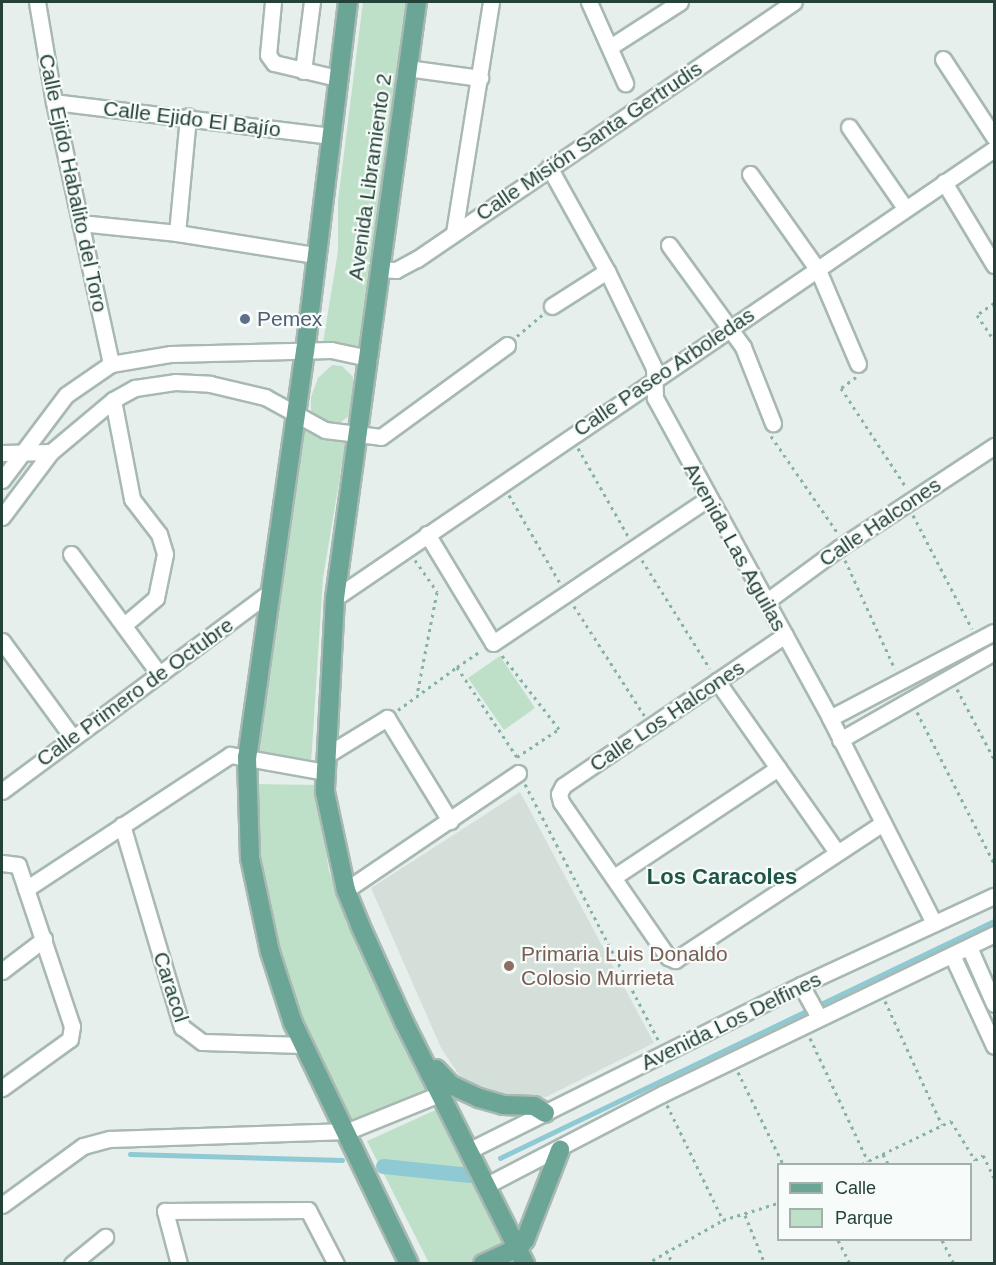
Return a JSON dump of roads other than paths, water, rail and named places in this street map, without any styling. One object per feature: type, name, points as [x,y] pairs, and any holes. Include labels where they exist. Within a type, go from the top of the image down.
[{"type":"main road","name":"Avenida Libramiento 2","points":[[348,2],[315,255],[305,351],[247,757],[250,858],[258,904],[284,999],[303,1045],[348,1131],[410,1263]]},
{"type":"main road","name":"Avenida Libramiento 2","points":[[417,2],[335,598],[325,792],[346,890],[404,1022],[425,1058],[522,1256]]},
{"type":"main road","points":[[425,1058],[451,1085],[479,1098],[502,1105],[534,1106],[545,1113]]},
{"type":"main road","points":[[483,1263],[522,1256],[560,1150]]},
{"type":"street","name":"Calle Ejido Habalito del Toro","points":[[37,2],[54,102],[111,364]]},
{"type":"street","points":[[273,2],[268,55],[280,68],[337,78]]},
{"type":"street","points":[[303,71],[312,2]]},
{"type":"street","points":[[454,233],[491,2]]},
{"type":"street","points":[[590,2],[625,83]]},
{"type":"street","points":[[610,47],[680,2]]},
{"type":"street","name":"Calle Misión Santa Gertrudis","points":[[380,269],[396,270],[454,233],[794,2]]},
{"type":"street","points":[[943,59],[994,137]]},
{"type":"street","points":[[407,68],[480,78]]},
{"type":"street","name":"Calle Ejido El Bajío","points":[[54,102],[330,136]]},
{"type":"street","points":[[177,233],[188,117]]},
{"type":"street","points":[[849,127],[905,208]]},
{"type":"street","name":"Calle Paseo Arboledas","points":[[335,598],[729,327],[818,270],[905,208],[994,149]]},
{"type":"street","name":"Avenida Las Aguilas","points":[[549,167],[607,272],[654,368],[655,398],[707,499],[767,601],[830,718],[934,923]]},
{"type":"street","points":[[750,174],[818,270],[861,368]]},
{"type":"street","points":[[944,182],[994,266]]},
{"type":"street","points":[[80,224],[177,233],[315,255]]},
{"type":"street","points":[[669,245],[743,347],[773,423]]},
{"type":"street","points":[[552,306],[607,272]]},
{"type":"street","points":[[2,517],[51,452],[113,400],[135,388],[175,382],[237,390],[295,411],[325,430],[359,432],[381,437],[507,345]]},
{"type":"street","points":[[2,480],[19,454],[66,395],[111,364],[171,354],[331,350],[369,358]]},
{"type":"street","points":[[113,400],[132,499],[159,534],[165,554],[156,598],[124,625]]},
{"type":"street","name":"Calle Halcones","points":[[767,601],[907,502],[994,446]]},
{"type":"street","points":[[2,451],[19,454],[51,452]]},
{"type":"street","points":[[427,534],[493,644],[707,499]]},
{"type":"street","points":[[71,554],[159,674]]},
{"type":"street","name":"Calle Primero de Octubre","points":[[2,791],[269,593]]},
{"type":"street","points":[[830,718],[994,632]]},
{"type":"street","name":"Calle Los Halcones","points":[[614,877],[561,802],[559,794],[563,786],[784,635]]},
{"type":"street","points":[[2,641],[73,738]]},
{"type":"street","points":[[840,740],[994,652]]},
{"type":"street","points":[[717,681],[836,851]]},
{"type":"street","points":[[26,889],[230,755],[325,764],[387,718],[450,821]]},
{"type":"street","points":[[778,768],[614,877],[668,957],[675,960],[836,851],[883,823]]},
{"type":"street","points":[[346,890],[518,773]]},
{"type":"street","name":"Caracol","points":[[122,825],[182,1027],[202,1042],[303,1045]]},
{"type":"street","points":[[2,863],[7,861],[20,869],[72,1026],[70,1039],[2,1088]]},
{"type":"street","name":"Avenida Los Delfines","points":[[470,1150],[801,985],[994,896]]},
{"type":"street","name":"Avenida Los Delfines","points":[[487,1185],[560,1150],[662,1094],[994,934]]},
{"type":"street","points":[[2,971],[44,939]]},
{"type":"street","points":[[969,947],[994,1004]]},
{"type":"street","points":[[952,955],[994,1046]]},
{"type":"street","points":[[801,985],[819,1017]]},
{"type":"street","points":[[3,1200],[83,1146],[110,1139],[348,1131],[442,1093]]},
{"type":"street","points":[[179,1263],[165,1211],[308,1210],[336,1263]]},
{"type":"street","points":[[72,1263],[105,1237]]},
{"type":"waterway","points":[[500,1158],[994,921]]},
{"type":"waterway","points":[[130,1154],[342,1160]]},
{"type":"waterway","points":[[383,1166],[470,1175]]},
{"type":"place","name":"Pemex","points":[[245,319]]},
{"type":"place","name":"Primaria Luis Donaldo Colosio Murrieta","points":[[509,966]]},
{"type":"district","name":"Los Caracoles","points":[[722,877]]}]
